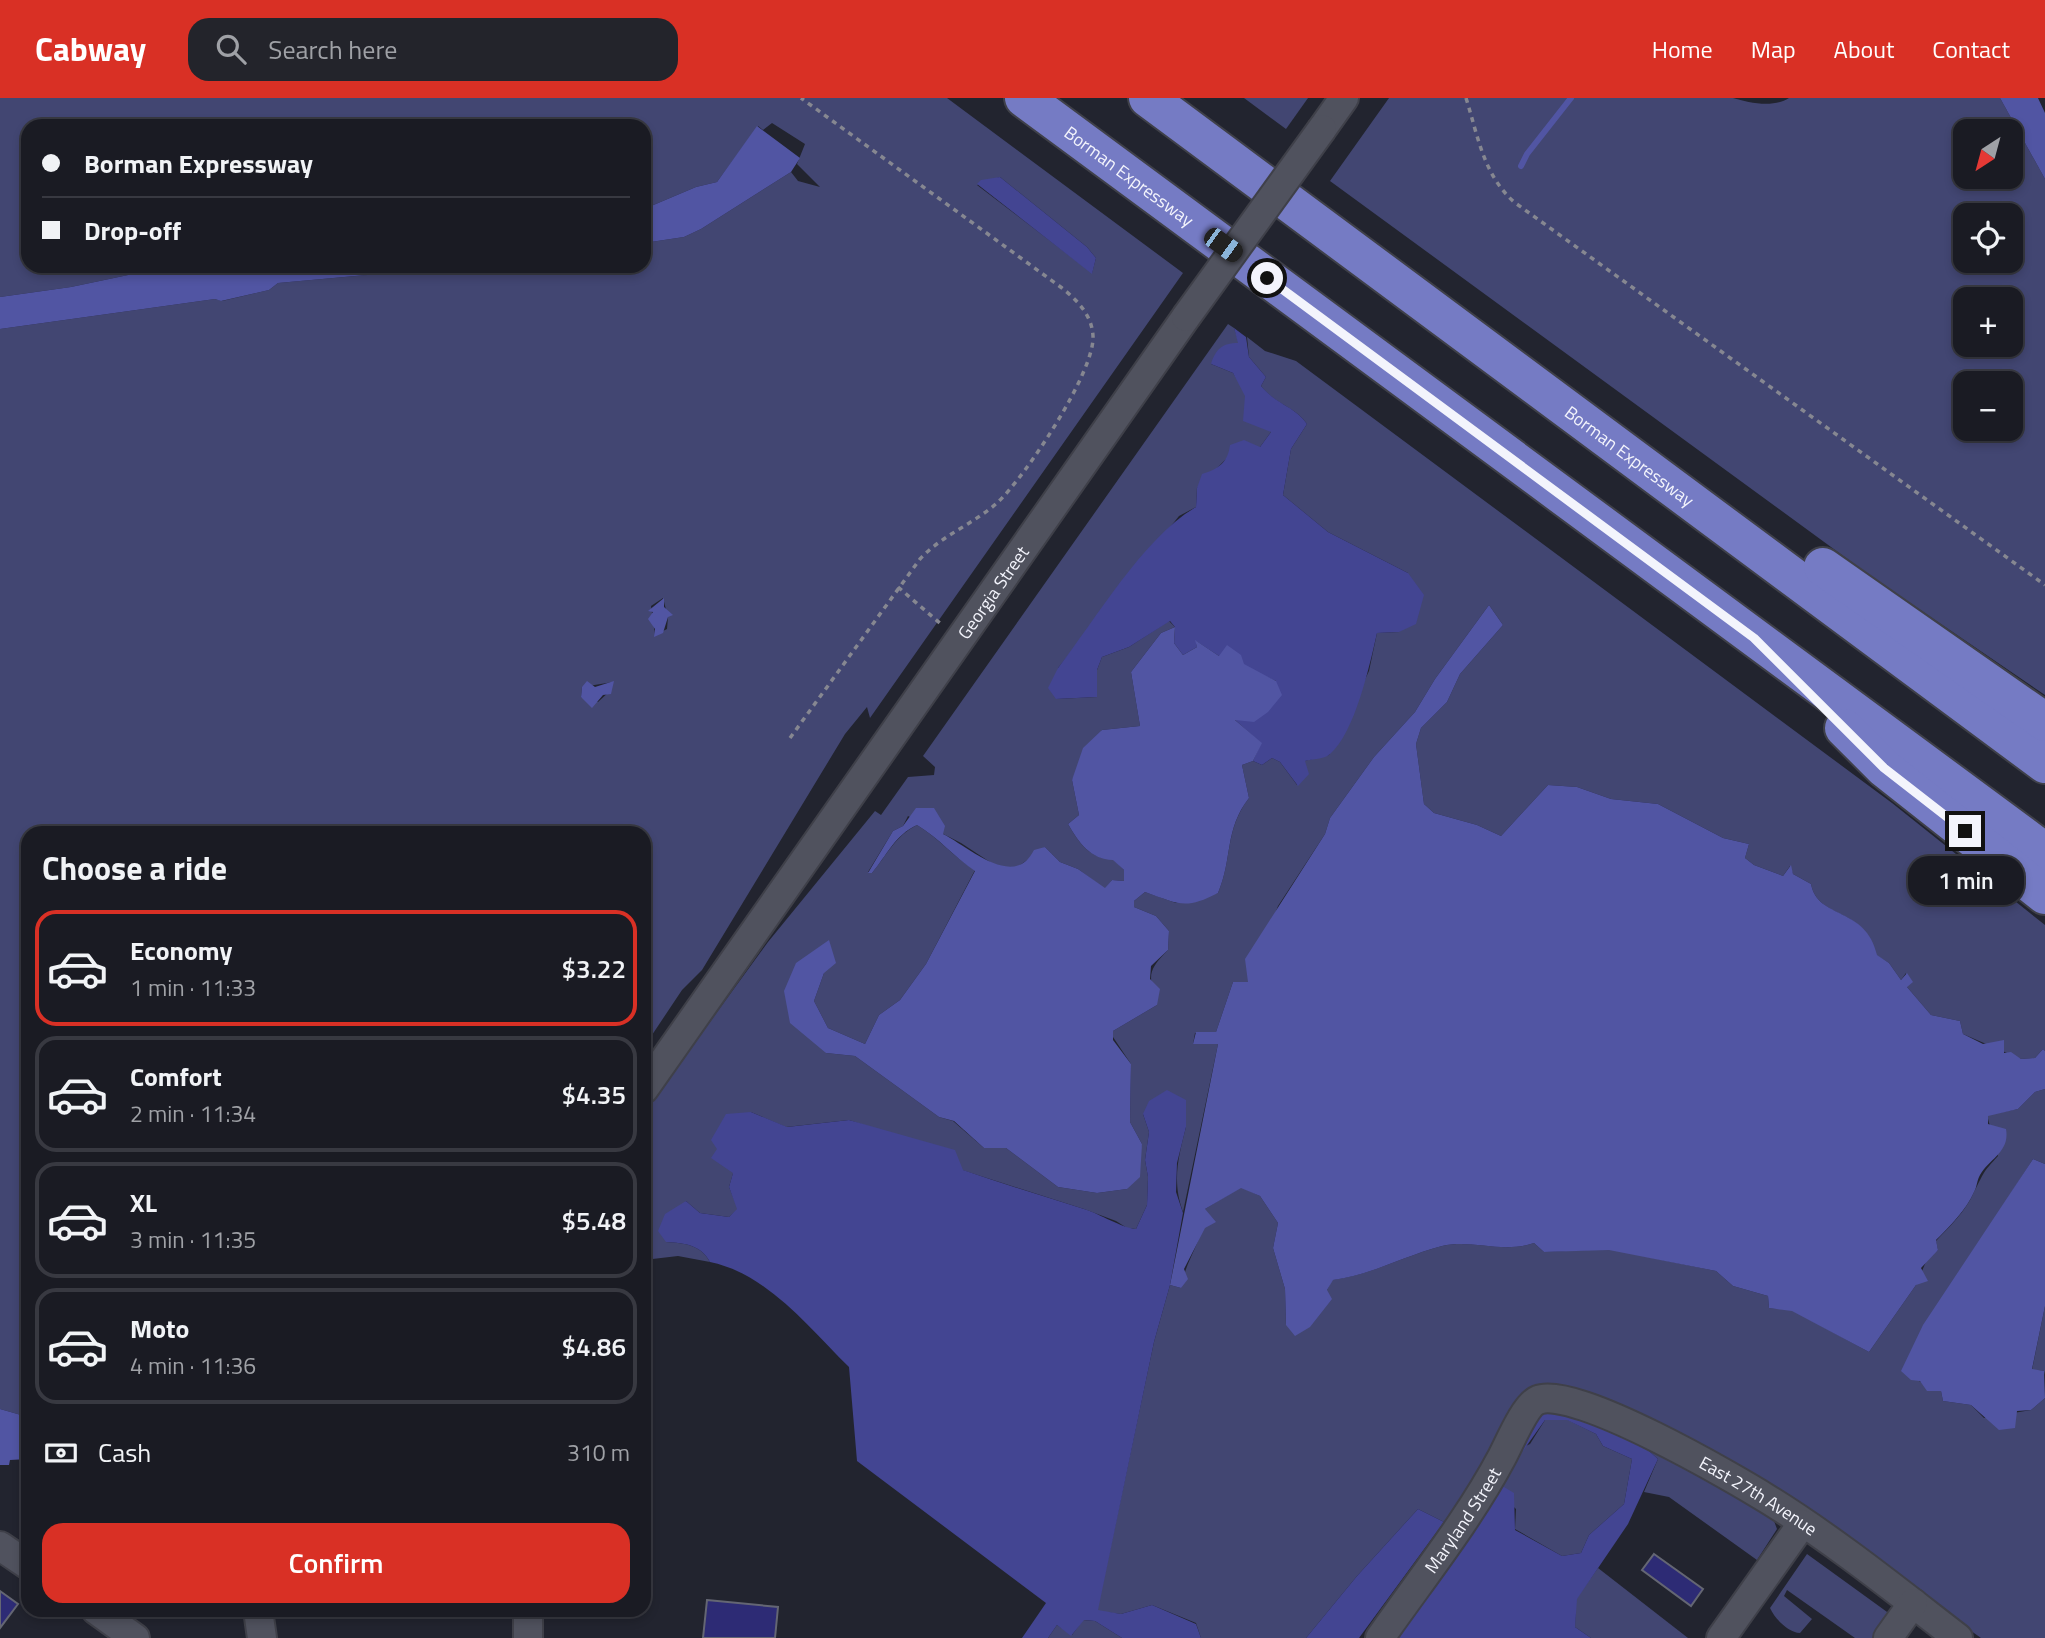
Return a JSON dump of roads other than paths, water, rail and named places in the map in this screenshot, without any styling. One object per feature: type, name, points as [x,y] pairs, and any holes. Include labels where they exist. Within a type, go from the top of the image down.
[{"type":"highway","name":"Borman Expressway","points":[[1024,98],[2045,852]]},
{"type":"highway","name":"Borman Expressway","points":[[1148,98],[2045,764]]},
{"type":"highway","points":[[1689,499],[1788,543],[2045,722]]},
{"type":"highway","points":[[1754,638],[1884,768],[2045,895]]},
{"type":"street","name":"Georgia Street","points":[[651,1079],[1186,317],[1344,98]]},
{"type":"street","name":"East 27th Avenue","points":[[1537,1400],[1566,1401],[1638,1429],[1770,1501],[1958,1638]]},
{"type":"street","name":"Maryland Street","points":[[1380,1638],[1498,1464],[1527,1410],[1537,1400]]},
{"type":"street","points":[[1721,1638],[1802,1524]]},
{"type":"street","points":[[0,1546],[21,1560]]},
{"type":"street","points":[[1888,1638],[1913,1603]]},
{"type":"street","points":[[106,1617],[135,1638]]},
{"type":"street","points":[[259,1617],[262,1638]]},
{"type":"street","points":[[528,1617],[528,1638]]},
{"type":"waterway","points":[[1521,166],[1527,154],[1571,98]]}]
